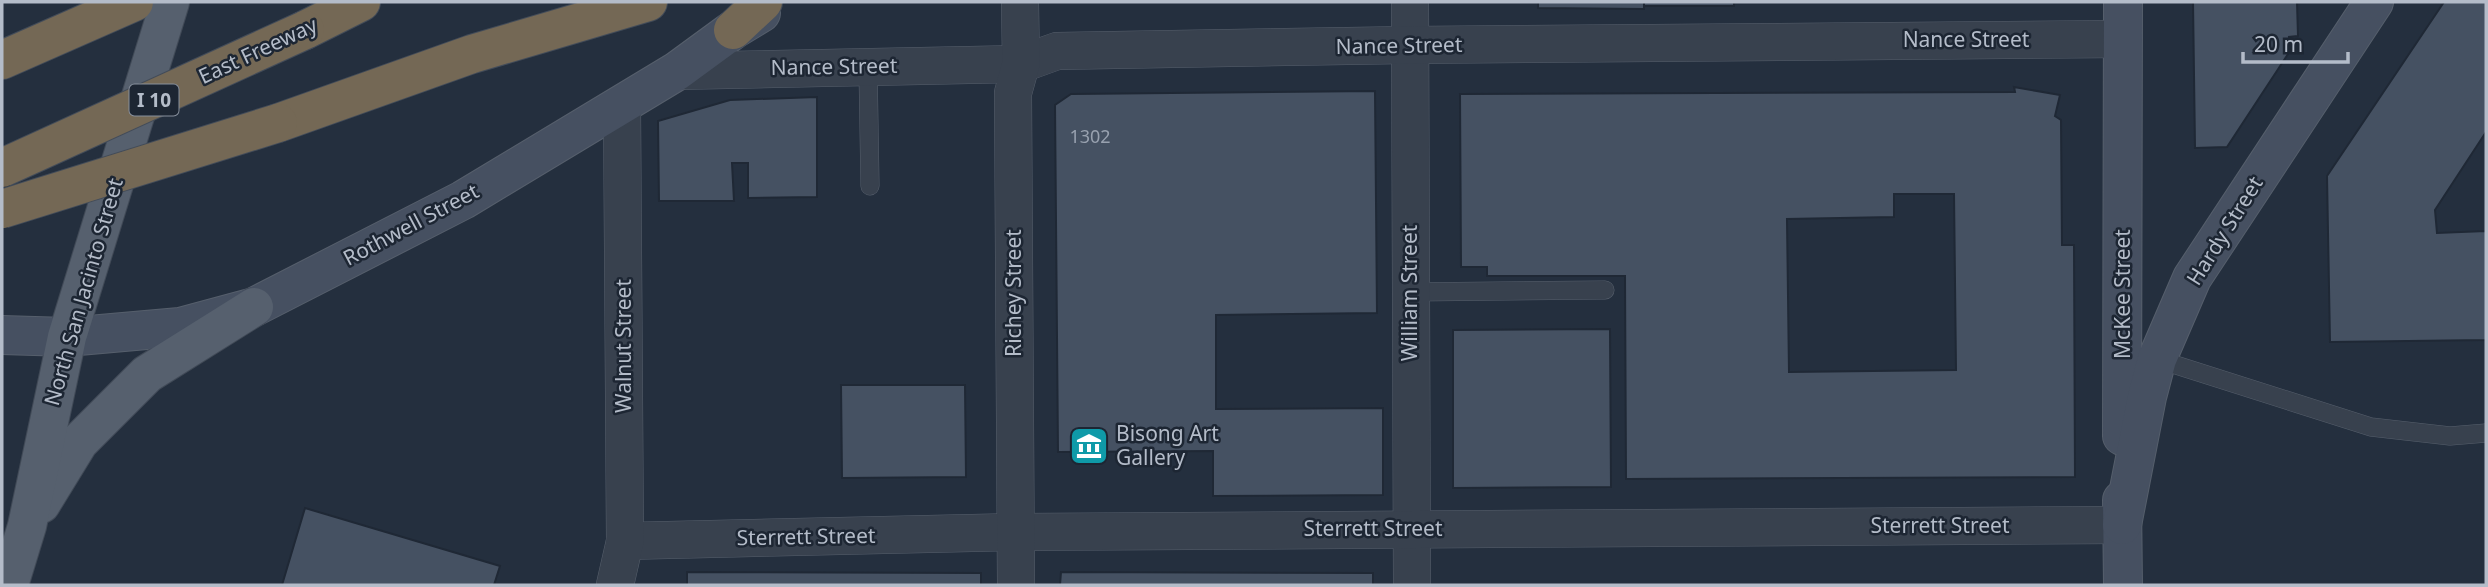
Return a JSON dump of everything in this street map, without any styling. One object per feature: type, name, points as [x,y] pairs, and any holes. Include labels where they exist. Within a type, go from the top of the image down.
[{"type":"highway","points":[[66,30],[113,2]]},
{"type":"highway","points":[[2,60],[134,2]]},
{"type":"highway","name":"East Freeway","points":[[2,168],[361,2]]},
{"type":"highway","points":[[2,209],[278,123],[472,54],[648,2]]},
{"type":"highway","points":[[733,30],[764,2]]},
{"type":"main road","name":"North San Jacinto Street","points":[[54,459],[67,337],[170,2]]},
{"type":"main road","name":"Rothwell Street","points":[[2,335],[67,337],[180,327],[254,307],[463,200],[677,71],[733,30],[781,2]]},
{"type":"main road","name":"McKee Street","points":[[2123,2],[2123,585]]},
{"type":"main road","name":"Hardy Street","points":[[2122,525],[2157,359],[2192,278],[2374,2]]},
{"type":"main road","points":[[9,585],[27,526],[54,459],[79,442],[147,374],[254,307]]},
{"type":"street","name":"Richey Street","points":[[1016,585],[1013,93],[1021,64],[1020,2]]},
{"type":"street","name":"William Street","points":[[1410,2],[1412,585]]},
{"type":"street","name":"Nance Street","points":[[677,71],[1021,64],[1057,51],[2123,39]]},
{"type":"street","name":"Walnut Street","points":[[615,585],[625,541],[622,105]]},
{"type":"street","name":"Sterrett Street","points":[[625,541],[1016,531],[2122,525]]},
{"type":"lane","points":[[868,66],[870,186]]},
{"type":"lane","points":[[1410,292],[1605,290]]},
{"type":"lane","points":[[2157,359],[2371,427],[2449,436],[2486,433]]},
{"type":"building","points":[[1538,2],[1644,2],[1644,9],[1538,8]]},
{"type":"building","points":[[1644,2],[1734,2],[1734,6],[1644,6]]},
{"type":"building","points":[[2193,2],[2297,2],[2298,36],[2289,37],[2290,51],[2227,147],[2195,148]]},
{"type":"building","points":[[2444,2],[2486,2],[2486,132],[2435,210],[2437,233],[2486,231],[2486,340],[2330,342],[2327,176]]},
{"type":"building","points":[[2014,87],[2060,95],[2055,116],[2061,120],[2062,245],[2074,245],[2075,477],[1626,479],[1625,276],[1487,276],[1487,267],[1461,267],[1460,94],[2015,92]],"holes":[[[1894,194],[1954,194],[1956,370],[1789,372],[1787,219],[1894,217]]]},
{"type":"building","points":[[1375,91],[1377,313],[1216,315],[1216,409],[1383,408],[1383,495],[1213,496],[1213,451],[1058,452],[1055,105],[1071,94]]},
{"type":"building","points":[[817,97],[817,197],[748,198],[748,163],[732,163],[734,201],[659,201],[658,121],[730,100]]},
{"type":"building","points":[[1610,329],[1611,487],[1453,488],[1453,330]]},
{"type":"building","points":[[841,385],[965,385],[966,477],[842,478]]},
{"type":"building","points":[[305,508],[500,566],[494,585],[282,585]]},
{"type":"building","points":[[687,572],[981,573],[981,585],[687,585]]},
{"type":"building","points":[[1061,572],[1373,573],[1373,585],[1060,585]]},
{"type":"place","name":"Bisong Art Gallery","points":[[1089,446]]}]
